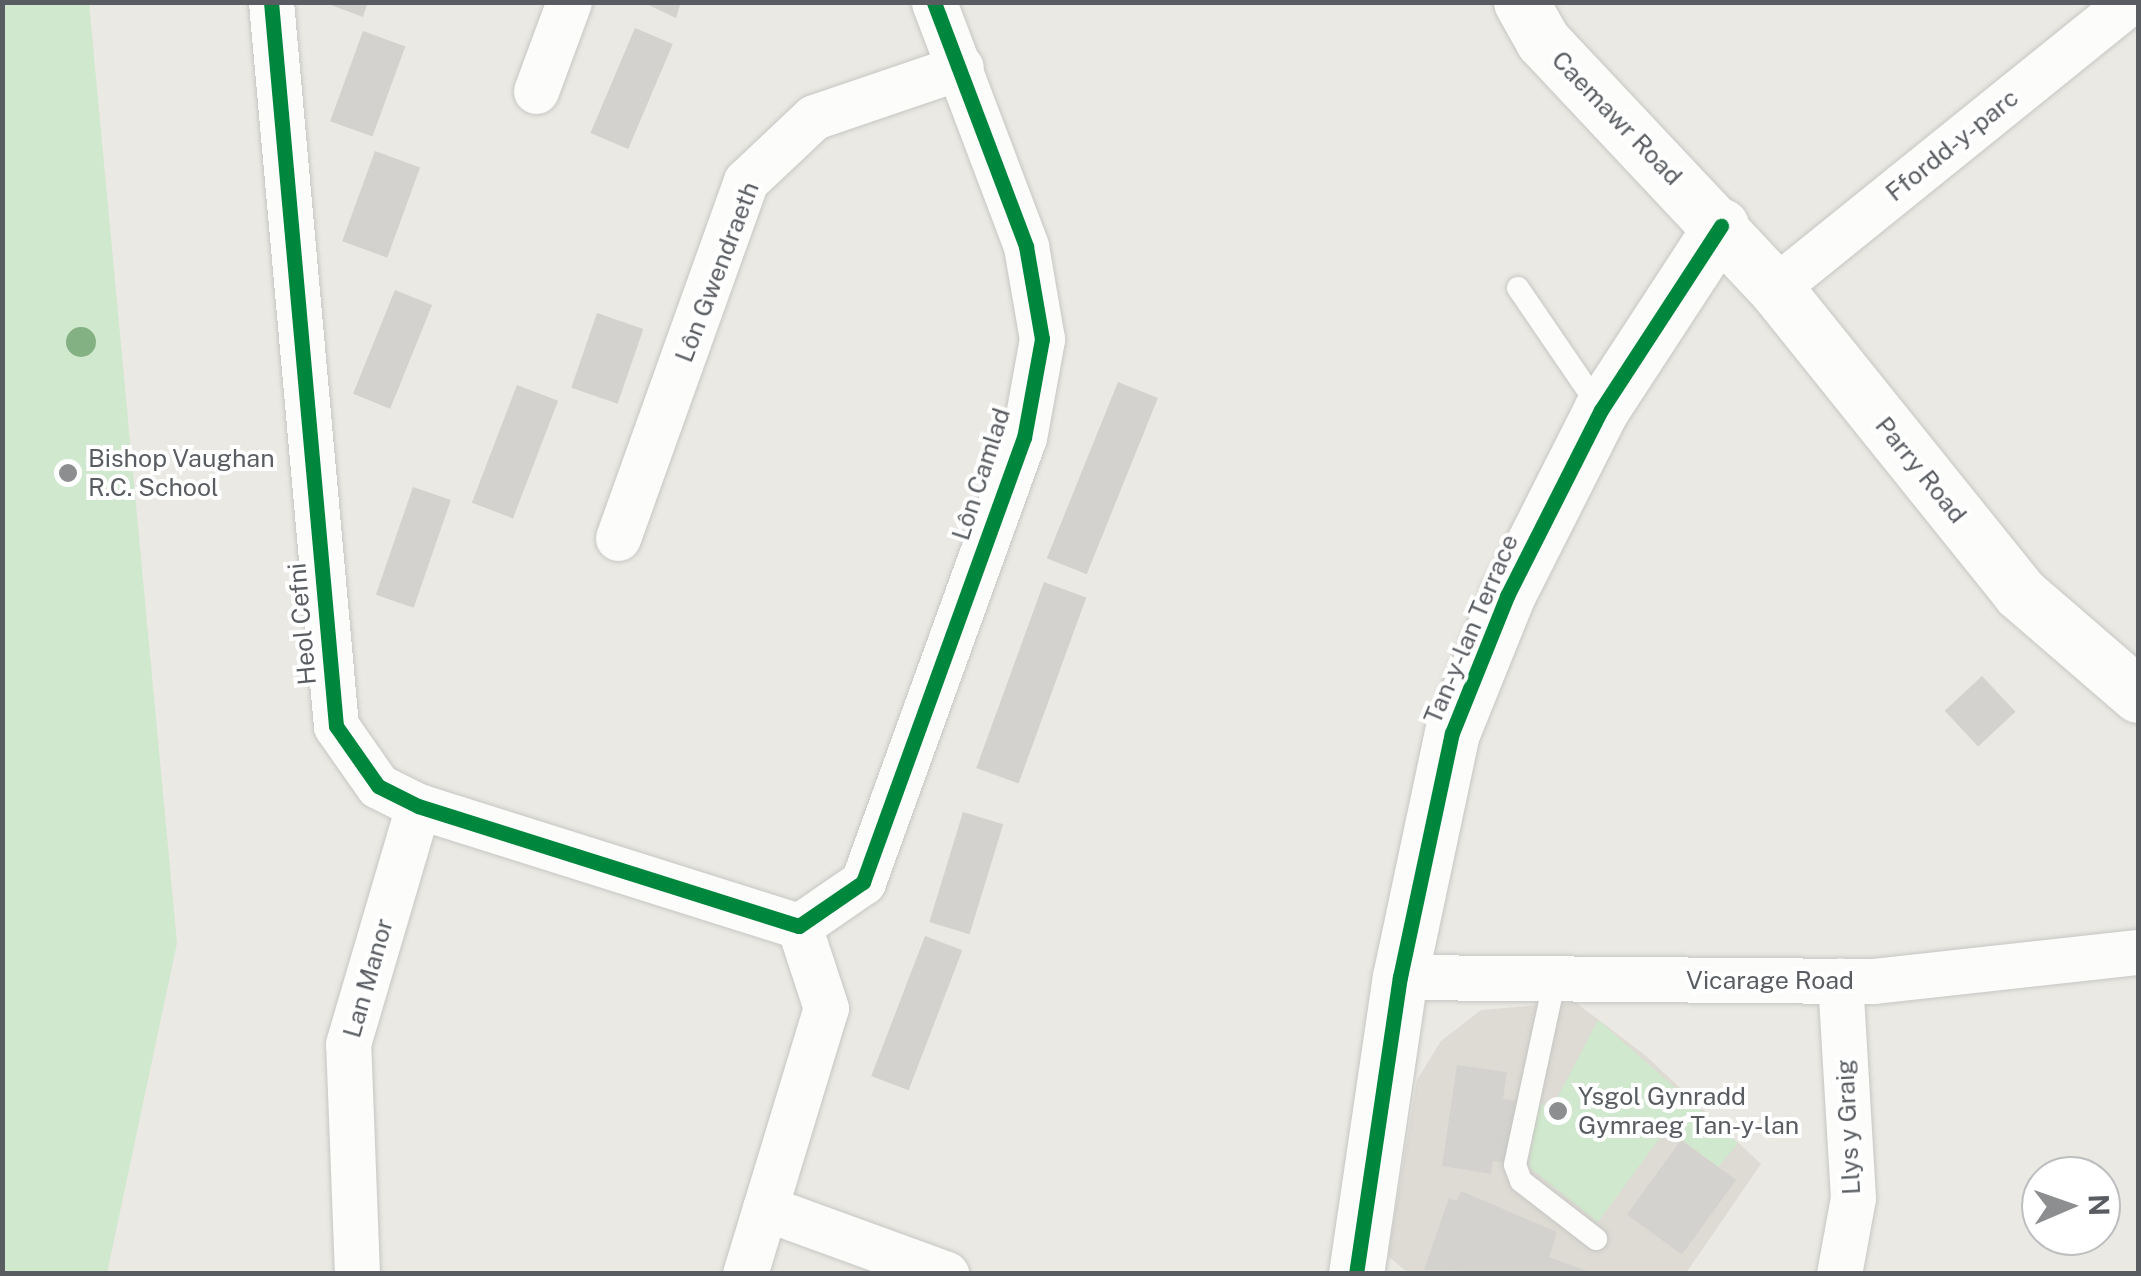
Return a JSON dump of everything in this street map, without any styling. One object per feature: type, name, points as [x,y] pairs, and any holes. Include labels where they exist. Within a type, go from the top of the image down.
[{"type":"street","name":"Heol Cefni","points":[[271,2],[336,726],[378,786],[418,806],[799,926]]},
{"type":"street","points":[[536,90],[568,2]]},
{"type":"street","name":"Lôn Camlad","points":[[799,926],[863,882],[1027,421],[1042,338],[1029,265],[961,66],[934,2]]},
{"type":"street","name":"Caemawr Road","points":[[1521,2],[1544,42],[1721,226]]},
{"type":"street","name":"Ffordd-y-parc","points":[[1775,288],[2129,2]]},
{"type":"street","name":"Lôn Gwendraeth","points":[[618,538],[746,182],[814,116],[961,66]]},
{"type":"street","name":"Parry Road","points":[[1721,226],[2020,593],[2138,695]]},
{"type":"street","name":"Tan-y-lan Terrace","points":[[1356,1274],[1400,977],[1452,732],[1508,596],[1602,410],[1721,226]]},
{"type":"street","name":"Lan Manor","points":[[357,1274],[348,1044],[418,806]]},
{"type":"street","points":[[745,1274],[826,1008],[799,926]]},
{"type":"street","name":"Vicarage Road","points":[[1400,977],[1840,980],[2138,952]]},
{"type":"street","name":"Llys y Graig","points":[[1839,1274],[1853,1198],[1840,980]]},
{"type":"street","points":[[765,1208],[946,1274]]},
{"type":"lane","points":[[1518,288],[1602,410]]},
{"type":"lane","points":[[1555,978],[1515,1165],[1521,1181],[1596,1239]]},
{"type":"shaded area","name":"Ysgol Gynradd Gymraeg Tan-y-lan","points":[[1575,1002],[1645,1055],[1761,1164],[1686,1273],[1408,1273],[1388,1256],[1417,1080],[1441,1041],[1481,1010]]},
{"type":"green space","name":"Bishop Vaughan R.C. School","points":[[2,3],[89,3],[177,943],[107,1273],[3,1273]]},
{"type":"green space","points":[[1598,1020],[1738,1143],[1718,1167],[1667,1128],[1598,1222],[1529,1167],[1537,1104],[1553,1106]]},
{"type":"building","points":[[323,2],[368,2],[363,17]]},
{"type":"building","points":[[642,2],[681,2],[676,18]]},
{"type":"building","points":[[635,28],[673,44],[628,149],[590,133]]},
{"type":"building","points":[[363,31],[405,46],[372,137],[330,121]]},
{"type":"building","points":[[375,151],[420,167],[387,258],[342,241]]},
{"type":"building","points":[[395,290],[432,305],[390,409],[353,394]]},
{"type":"building","points":[[597,313],[643,329],[618,404],[571,388]]},
{"type":"building","points":[[1118,382],[1158,398],[1087,574],[1047,558]]},
{"type":"building","points":[[517,385],[558,401],[513,518],[472,503]]},
{"type":"building","points":[[413,487],[451,500],[414,608],[376,595]]},
{"type":"building","points":[[1044,582],[1086,597],[1019,783],[976,768]]},
{"type":"building","points":[[1982,676],[2015,712],[1978,747],[1945,711]]},
{"type":"building","points":[[963,812],[1003,824],[970,934],[929,922]]},
{"type":"building","points":[[925,936],[962,950],[909,1090],[871,1076]]},
{"type":"building","points":[[1457,1065],[1507,1072],[1503,1099],[1518,1101],[1509,1163],[1493,1161],[1491,1174],[1442,1166]]},
{"type":"building","points":[[1681,1140],[1736,1180],[1682,1254],[1627,1214]]},
{"type":"building","points":[[1461,1191],[1557,1232],[1549,1257],[1595,1274],[1424,1270],[1449,1198],[1457,1201]]},
{"type":"cycle path","points":[[271,2],[336,726],[378,786],[418,806],[799,926],[863,882],[1024,438],[1042,339],[1026,246],[934,2]]},
{"type":"cycle path","points":[[1356,1274],[1400,977],[1452,733],[1507,596],[1601,410],[1721,226]]},
{"type":"place","name":"Bishop Vaughan R.C. School","points":[[68,473]]},
{"type":"place","name":"Ysgol Gynradd Gymraeg Tan-y-lan","points":[[1558,1111]]}]
